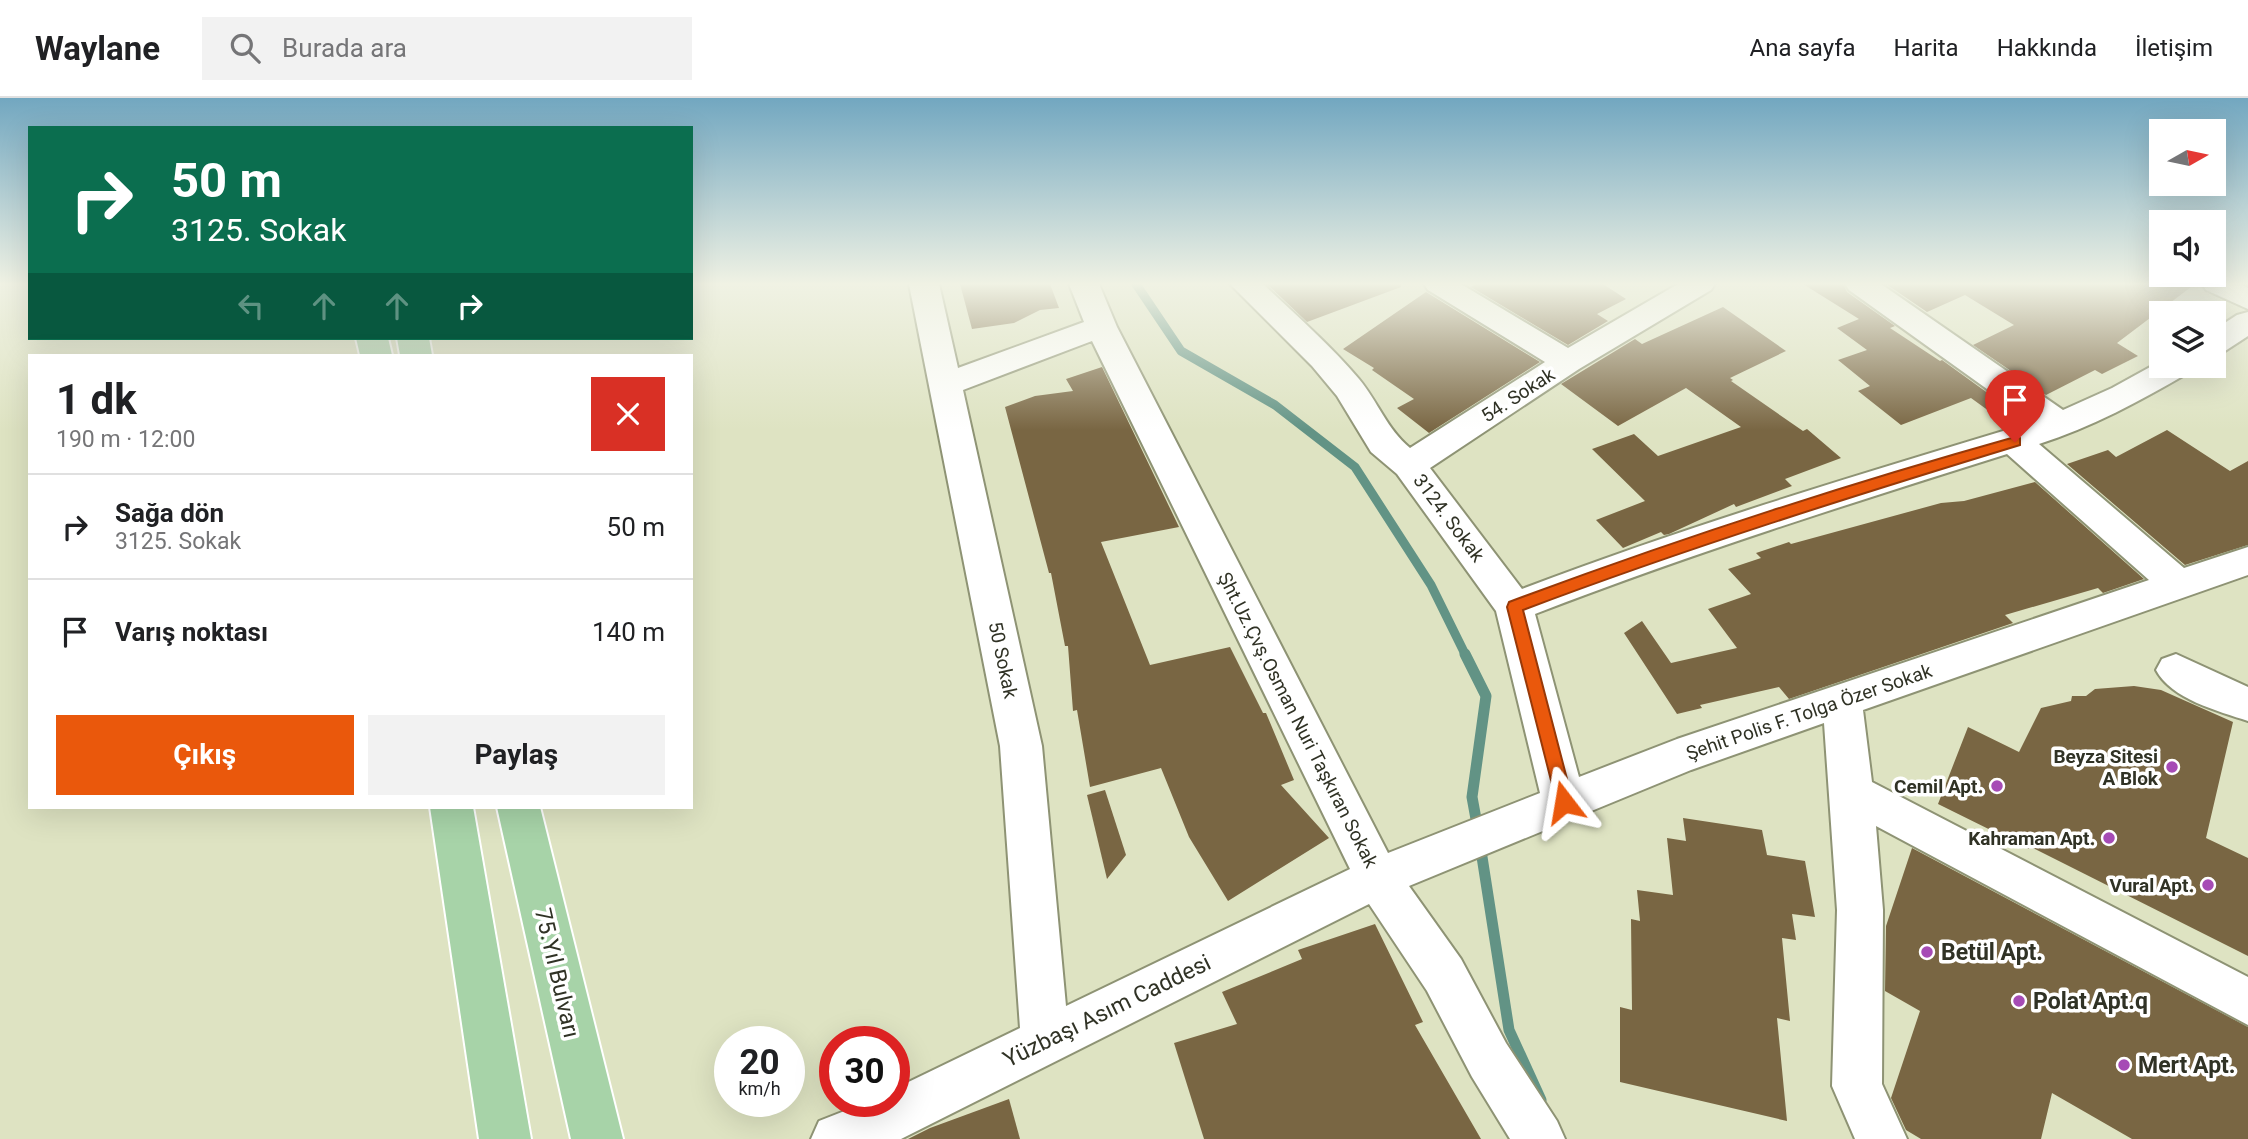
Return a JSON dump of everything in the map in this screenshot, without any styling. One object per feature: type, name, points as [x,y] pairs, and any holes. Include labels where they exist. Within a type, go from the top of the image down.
[{"type":"main road","points":[[451,809],[505,1139]]},
{"type":"main road","name":"75.Yıl Bulvarı","points":[[518,809],[597,1139]]},
{"type":"street","name":"50 Sokak","points":[[934,333],[1021,746],[1045,1041]]},
{"type":"street","points":[[945,385],[1086,333]]},
{"type":"street","name":"Şht.Uz.Çvş.Osman Nuri Taşkıran Sokak","points":[[1104,333],[1396,871],[1444,975],[1489,1060],[1539,1139]]},
{"type":"street","name":"3124. Sokak","points":[[1296,333],[1349,389],[1383,444],[1409,465],[1514,607],[1548,809]]},
{"type":"street","points":[[1519,333],[1568,362]]},
{"type":"street","name":"54. Sokak","points":[[1409,465],[1618,333]]},
{"type":"street","points":[[1929,333],[2061,425]]},
{"type":"street","points":[[1514,607],[1616,568],[1780,513],[2015,442],[2061,425],[2156,378]]},
{"type":"street","points":[[2015,442],[2179,586]]},
{"type":"street","name":"Şehit Polis F. Tolga Özer Sokak","points":[[1396,871],[1677,757],[2248,561]]},
{"type":"street","points":[[2176,670],[2198,684],[2248,704]]},
{"type":"street","points":[[1842,701],[1852,792],[1860,910],[1857,1086],[1881,1139]]},
{"type":"street","points":[[1852,792],[2248,1002]]},
{"type":"street","name":"Yüzbaşı Asım Caddesi","points":[[836,1139],[863,1131],[1396,871]]},
{"type":"building","points":[[1367,333],[1492,333],[1540,362],[1429,433],[1397,408],[1414,399],[1372,370],[1374,368],[1343,349]]},
{"type":"building","points":[[1547,333],[1589,333],[1568,345]]},
{"type":"building","points":[[1667,333],[1760,333],[1786,351],[1730,378],[1733,380],[1731,381],[1803,431],[1807,429],[1841,458],[1785,479],[1792,486],[1736,507],[1734,504],[1669,534],[1664,535],[1661,532],[1623,548],[1596,520],[1645,501],[1592,449],[1634,434],[1658,456],[1741,427],[1686,388],[1618,426],[1561,384],[1635,339],[1642,344]]},
{"type":"building","points":[[1843,333],[1897,333],[1942,360],[2014,412],[2000,419],[1971,398],[1901,425],[1858,391],[1870,386],[1838,360],[1867,350]]},
{"type":"building","points":[[1998,333],[2131,333],[2117,343],[2138,356],[2102,374],[2095,370],[2046,395],[1973,345]]},
{"type":"building","points":[[1102,367],[1179,527],[1101,542],[1150,665],[1230,647],[1263,713],[1266,713],[1294,780],[1281,785],[1329,838],[1228,901],[1189,837],[1161,768],[1090,787],[1077,710],[1073,711],[1068,646],[1065,646],[1051,573],[1005,407],[1035,396],[1073,391],[1066,379]]},
{"type":"building","points":[[2167,430],[2230,471],[2248,461],[2248,545],[2185,565],[2067,464],[2108,450],[2116,457]]},
{"type":"building","points":[[2035,482],[2144,579],[2103,593],[2098,588],[2005,615],[2013,623],[1789,699],[1779,687],[1700,705],[1702,708],[1677,714],[1624,633],[1642,621],[1671,663],[1737,648],[1708,609],[1751,594],[1728,569],[1761,558],[1756,553],[1941,503],[1964,501]]},
{"type":"building","points":[[2134,686],[2161,690],[2233,722],[2206,838],[2248,858],[2248,956],[2029,846],[2029,849],[1938,804],[1968,727],[2019,752],[2041,708],[2071,701],[2072,696],[2086,696],[2095,689]]},
{"type":"building","points":[[1105,790],[1126,855],[1107,879],[1087,795]]},
{"type":"building","points":[[1683,818],[1762,830],[1767,855],[1805,861],[1815,917],[1792,914],[1796,940],[1782,938],[1790,1021],[1777,1018],[1787,1121],[1620,1082],[1620,1007],[1632,1010],[1631,919],[1640,921],[1637,890],[1673,895],[1667,838],[1686,841]]},
{"type":"building","points":[[1912,848],[2248,1027],[2248,1139],[2132,1139],[2052,1093],[2041,1139],[1921,1139],[1906,1130],[1891,1098],[1920,1011],[1885,991],[1886,926]]},
{"type":"building","points":[[1375,924],[1423,1022],[1415,1025],[1481,1139],[1204,1139],[1174,1043],[1237,1024],[1222,992],[1302,959],[1298,950]]},
{"type":"building","points":[[1009,1099],[1020,1139],[908,1139],[930,1128]]},
{"type":"waterway","points":[[1169,333],[1181,351],[1275,405],[1355,467],[1431,585],[1466,656]]},
{"type":"waterway","points":[[1466,656],[1486,696],[1472,797],[1478,830]]},
{"type":"waterway","points":[[1480,844],[1509,1030],[1541,1100]]},
{"type":"place","name":"Beyza Sitesi A Blok","points":[[2172,767]]},
{"type":"place","name":"Cemil Apt.","points":[[1997,786]]},
{"type":"place","name":"Kahraman Apt.","points":[[2109,838]]},
{"type":"place","name":"Vural Apt.","points":[[2208,885]]},
{"type":"place","name":"Betül Apt.","points":[[1927,952]]},
{"type":"place","name":"Polat Apt.q","points":[[2019,1001]]},
{"type":"place","name":"Mert Apt.","points":[[2124,1065]]},
{"type":"route","points":[[1564,802],[1514,607],[1616,568],[1793,509],[2015,442]]}]
